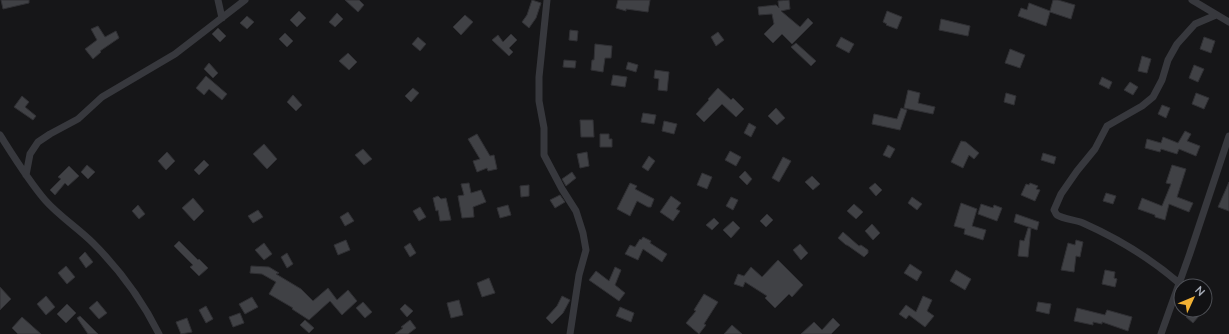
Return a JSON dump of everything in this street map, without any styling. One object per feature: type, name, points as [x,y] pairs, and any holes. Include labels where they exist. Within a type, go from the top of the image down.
[{"type":"street","points":[[218,0],[222,18]]},
{"type":"street","points":[[26,175],[30,154],[38,142],[78,119],[102,97],[175,54],[245,0]]},
{"type":"street","points":[[547,0],[539,77],[539,101],[544,128],[544,155],[562,189],[576,211],[583,233],[586,250],[579,275],[570,334]]},
{"type":"street","points":[[1192,0],[1229,22]]},
{"type":"street","points":[[1173,278],[1160,266],[1138,251],[1101,231],[1080,222],[1057,215],[1054,210],[1065,188],[1095,149],[1107,126],[1131,113],[1153,97],[1162,80],[1168,60],[1177,44],[1195,24],[1216,14]]},
{"type":"street","points":[[0,135],[26,175],[46,201],[93,243],[121,274],[141,302],[159,334]]},
{"type":"street","points":[[1181,278],[1229,136]]},
{"type":"street","points":[[1161,334],[1173,300]]},
{"type":"building","points":[[1,0],[29,0],[29,3],[3,9]]},
{"type":"building","points":[[345,0],[359,0],[364,5],[358,12]]},
{"type":"building","points":[[532,0],[541,3],[536,18],[529,28],[522,22],[527,15]]},
{"type":"building","points":[[618,0],[650,0],[648,12],[626,9],[626,11],[616,8]]},
{"type":"building","points":[[789,0],[790,9],[781,11],[800,27],[808,18],[813,23],[792,44],[782,34],[773,43],[764,34],[774,24],[772,14],[759,15],[758,7],[776,5],[779,8],[778,1]]},
{"type":"building","points":[[1053,0],[1075,5],[1071,19],[1050,12],[1046,26],[1018,16],[1021,8],[1027,10],[1029,3],[1050,11]]},
{"type":"building","points":[[299,11],[306,18],[297,27],[290,20]]},
{"type":"building","points":[[887,11],[902,17],[897,29],[886,25],[887,24],[883,22]]},
{"type":"building","points":[[337,13],[343,19],[335,27],[329,22]]},
{"type":"building","points":[[465,15],[473,22],[461,35],[453,27]]},
{"type":"building","points":[[247,16],[254,22],[247,29],[240,23]]},
{"type":"building","points":[[941,19],[970,26],[968,36],[939,30]]},
{"type":"building","points":[[98,26],[105,37],[116,31],[119,38],[100,51],[101,52],[93,59],[85,49],[97,40],[91,29]]},
{"type":"building","points":[[218,28],[226,36],[220,42],[212,34]]},
{"type":"building","points":[[570,30],[578,31],[577,41],[569,40]]},
{"type":"building","points":[[718,32],[724,40],[716,46],[711,37]]},
{"type":"building","points":[[285,33],[293,41],[287,47],[279,39]]},
{"type":"building","points":[[511,34],[517,40],[509,48],[513,52],[509,56],[492,40],[498,35],[503,42]]},
{"type":"building","points":[[418,37],[426,44],[420,51],[412,44]]},
{"type":"building","points":[[841,37],[854,44],[849,53],[836,46]]},
{"type":"building","points":[[1204,37],[1215,41],[1211,53],[1200,49]]},
{"type":"building","points":[[796,43],[816,61],[811,66],[791,47]]},
{"type":"building","points":[[595,44],[612,46],[611,58],[605,58],[603,72],[591,70],[592,60],[594,60]]},
{"type":"building","points":[[1010,49],[1025,55],[1020,68],[1005,63]]},
{"type":"building","points":[[348,53],[357,62],[349,70],[339,61]]},
{"type":"building","points":[[1142,56],[1151,59],[1147,73],[1138,71]]},
{"type":"building","points":[[564,60],[576,61],[575,68],[563,67]]},
{"type":"building","points":[[628,62],[638,65],[636,72],[626,69]]},
{"type":"building","points":[[209,63],[218,73],[213,78],[204,69]]},
{"type":"building","points":[[1194,65],[1204,69],[1198,82],[1189,78]]},
{"type":"building","points":[[655,70],[669,72],[667,91],[658,90],[659,79],[654,78]]},
{"type":"building","points":[[613,75],[627,77],[625,87],[611,85]]},
{"type":"building","points":[[206,76],[227,94],[222,100],[209,89],[204,95],[196,88]]},
{"type":"building","points":[[1102,77],[1112,82],[1109,89],[1099,84]]},
{"type":"building","points":[[1130,82],[1138,87],[1133,95],[1124,90]]},
{"type":"building","points":[[413,88],[419,93],[411,102],[405,96]]},
{"type":"building","points":[[718,88],[731,100],[733,98],[744,109],[736,117],[722,104],[704,122],[696,114]]},
{"type":"building","points":[[908,90],[920,93],[918,103],[935,107],[933,114],[904,108]]},
{"type":"building","points":[[1006,93],[1016,96],[1014,105],[1004,102]]},
{"type":"building","points":[[1196,93],[1209,98],[1204,109],[1192,104]]},
{"type":"building","points":[[293,95],[302,105],[296,111],[287,102]]},
{"type":"building","points":[[22,96],[29,102],[25,107],[36,116],[33,120],[14,107]]},
{"type":"building","points":[[1162,105],[1170,108],[1166,118],[1158,114]]},
{"type":"building","points":[[776,108],[785,118],[777,125],[768,116]]},
{"type":"building","points":[[901,108],[907,110],[900,130],[872,124],[874,114],[897,119]]},
{"type":"building","points":[[643,113],[656,115],[654,124],[641,122]]},
{"type":"building","points":[[580,120],[593,120],[594,137],[581,137]]},
{"type":"building","points":[[664,121],[677,124],[674,134],[662,131]]},
{"type":"building","points":[[749,123],[756,127],[751,137],[744,133]]},
{"type":"building","points":[[1185,131],[1191,134],[1187,141],[1200,146],[1196,156],[1179,149],[1177,154],[1161,149],[1160,152],[1145,148],[1147,139],[1161,143],[1163,137],[1178,143]]},
{"type":"building","points":[[477,134],[490,156],[494,155],[497,169],[488,171],[487,168],[477,172],[473,161],[480,159],[468,139]]},
{"type":"building","points":[[600,134],[609,134],[609,139],[612,139],[612,147],[600,147]]},
{"type":"building","points":[[961,141],[966,142],[979,153],[974,159],[969,155],[963,168],[951,162]]},
{"type":"building","points":[[264,144],[277,159],[267,169],[253,154]]},
{"type":"building","points":[[888,145],[895,149],[890,158],[883,155]]},
{"type":"building","points":[[363,149],[372,159],[364,165],[355,155]]},
{"type":"building","points":[[730,151],[741,157],[736,166],[725,160]]},
{"type":"building","points":[[167,152],[175,161],[166,170],[158,161]]},
{"type":"building","points":[[587,152],[589,166],[580,168],[577,154]]},
{"type":"building","points":[[1043,153],[1056,157],[1054,164],[1041,160]]},
{"type":"building","points":[[649,156],[655,161],[648,171],[642,167]]},
{"type":"building","points":[[783,157],[791,161],[779,182],[772,178]]},
{"type":"building","points":[[204,160],[209,165],[199,175],[194,170]]},
{"type":"building","points":[[87,165],[95,172],[88,179],[81,172]]},
{"type":"building","points":[[1172,165],[1186,169],[1177,197],[1193,203],[1189,212],[1169,204],[1165,220],[1138,209],[1142,198],[1162,206],[1171,184],[1166,183]]},
{"type":"building","points":[[69,166],[79,176],[68,186],[65,183],[55,195],[50,190],[61,179],[58,177]]},
{"type":"building","points":[[745,171],[752,179],[747,185],[739,177]]},
{"type":"building","points":[[572,172],[576,178],[566,186],[562,179]]},
{"type":"building","points":[[702,173],[712,177],[707,189],[697,185]]},
{"type":"building","points":[[812,176],[820,184],[813,190],[805,182]]},
{"type":"building","points":[[1229,182],[1229,211],[1218,207]]},
{"type":"building","points":[[469,183],[471,193],[481,190],[486,202],[473,207],[474,217],[462,218],[458,196],[464,195],[461,184]]},
{"type":"building","points":[[630,183],[637,186],[635,189],[654,199],[651,207],[637,201],[630,216],[617,209]]},
{"type":"building","points":[[875,183],[882,190],[876,196],[869,188]]},
{"type":"building","points":[[1030,183],[1038,186],[1036,189],[1040,190],[1035,201],[1021,195],[1026,184],[1029,185]]},
{"type":"building","points":[[529,185],[529,196],[521,197],[520,186]]},
{"type":"building","points":[[1106,193],[1116,196],[1113,204],[1103,201]]},
{"type":"building","points":[[560,195],[565,202],[555,208],[550,200]]},
{"type":"building","points":[[438,196],[441,199],[446,198],[451,220],[440,221],[438,210],[436,211],[433,198]]},
{"type":"building","points":[[671,196],[681,203],[676,209],[680,211],[673,221],[660,212]]},
{"type":"building","points":[[731,197],[738,200],[733,210],[726,206]]},
{"type":"building","points":[[912,197],[922,204],[917,210],[908,203]]},
{"type":"building","points":[[193,198],[204,211],[194,221],[182,208]]},
{"type":"building","points":[[961,203],[977,209],[972,226],[986,230],[983,240],[964,234],[965,229],[954,226]]},
{"type":"building","points":[[854,204],[863,212],[856,219],[847,211]]},
{"type":"building","points":[[981,204],[993,208],[994,205],[1002,208],[997,221],[978,214]]},
{"type":"building","points":[[138,205],[145,214],[139,219],[132,211]]},
{"type":"building","points":[[508,205],[511,215],[500,218],[497,208]]},
{"type":"building","points":[[420,207],[426,217],[419,221],[413,211]]},
{"type":"building","points":[[258,210],[263,217],[253,223],[248,216]]},
{"type":"building","points":[[348,212],[354,221],[345,226],[340,217]]},
{"type":"building","points":[[767,214],[773,220],[766,227],[760,221]]},
{"type":"building","points":[[1016,214],[1039,222],[1037,230],[1014,222]]},
{"type":"building","points":[[714,218],[719,223],[712,230],[706,225]]},
{"type":"building","points":[[733,221],[740,228],[731,238],[723,230]]},
{"type":"building","points":[[872,224],[880,233],[873,240],[865,231]]},
{"type":"building","points":[[1028,228],[1031,228],[1028,257],[1018,256],[1020,240],[1024,241]]},
{"type":"building","points":[[843,232],[859,246],[861,245],[868,250],[868,253],[864,257],[838,238]]},
{"type":"building","points":[[643,237],[651,241],[650,243],[667,254],[662,262],[643,249],[638,260],[625,254],[630,245],[635,247]]},
{"type":"building","points":[[346,240],[350,250],[338,255],[334,245]]},
{"type":"building","points":[[1076,240],[1083,242],[1080,257],[1076,256],[1074,272],[1061,270],[1068,243],[1075,245]]},
{"type":"building","points":[[179,241],[208,268],[199,276],[190,267],[193,265],[174,246]]},
{"type":"building","points":[[264,243],[272,254],[264,260],[255,250]]},
{"type":"building","points":[[410,243],[416,253],[410,257],[404,247]]},
{"type":"building","points":[[800,244],[808,253],[801,260],[793,250]]},
{"type":"building","points":[[85,252],[93,262],[86,268],[79,258]]},
{"type":"building","points":[[287,253],[293,264],[287,268],[281,257]]},
{"type":"building","points":[[778,260],[803,285],[792,297],[789,294],[775,308],[765,298],[767,296],[745,282],[743,287],[734,284],[738,274],[744,276],[751,267],[762,277]]},
{"type":"building","points":[[910,264],[922,272],[917,281],[904,273]]},
{"type":"building","points":[[66,266],[75,277],[67,284],[58,273]]},
{"type":"building","points":[[251,266],[269,267],[279,273],[276,274],[301,289],[313,301],[328,288],[337,300],[348,290],[357,301],[342,315],[330,301],[309,320],[292,309],[293,308],[269,294],[276,282],[262,274],[250,273]]},
{"type":"building","points":[[615,267],[621,270],[615,285],[625,293],[619,301],[589,280],[596,271],[609,281]]},
{"type":"building","points":[[956,270],[971,279],[965,290],[950,281]]},
{"type":"building","points":[[1105,270],[1115,272],[1114,278],[1117,279],[1115,287],[1102,284]]},
{"type":"building","points":[[489,278],[495,293],[482,297],[477,283]]},
{"type":"building","points":[[0,287],[11,299],[0,310]]},
{"type":"building","points":[[704,294],[718,302],[704,324],[706,325],[699,334],[686,323],[696,311],[694,310]]},
{"type":"building","points":[[46,296],[55,307],[46,315],[37,304]]},
{"type":"building","points":[[562,296],[570,300],[563,313],[552,324],[546,318],[557,306]]},
{"type":"building","points":[[923,296],[932,300],[927,311],[934,316],[925,327],[909,315],[906,319],[899,314],[906,305],[916,312]]},
{"type":"building","points":[[252,297],[258,307],[245,314],[239,304]]},
{"type":"building","points":[[459,300],[463,315],[451,318],[447,303]]},
{"type":"building","points":[[97,301],[107,313],[99,319],[89,308]]},
{"type":"building","points":[[363,302],[372,312],[365,318],[356,308]]},
{"type":"building","points":[[1038,302],[1051,304],[1049,314],[1036,311]]},
{"type":"building","points":[[67,304],[76,313],[66,323],[57,314]]},
{"type":"building","points":[[405,304],[413,311],[407,317],[400,309]]},
{"type":"building","points":[[206,306],[213,319],[206,323],[199,310]]},
{"type":"building","points":[[620,307],[634,313],[631,322],[616,316]]},
{"type":"building","points":[[1077,308],[1105,315],[1107,310],[1132,317],[1128,331],[1102,322],[1102,324],[1093,322],[1093,325],[1074,321]]},
{"type":"building","points":[[240,313],[244,323],[233,327],[229,317]]},
{"type":"building","points":[[80,316],[98,334],[88,334],[77,318]]},
{"type":"building","points":[[22,317],[41,334],[18,334],[12,328]]},
{"type":"building","points":[[187,318],[192,332],[181,334],[176,322]]},
{"type":"building","points":[[833,318],[840,325],[831,334],[801,334],[814,322],[822,330]]},
{"type":"building","points":[[1187,318],[1197,318],[1193,323]]},
{"type":"building","points":[[305,320],[314,328],[309,333],[300,325]]},
{"type":"building","points":[[410,320],[416,328],[408,334],[395,334],[403,328],[401,327]]},
{"type":"building","points":[[732,325],[742,334],[724,334]]}]
